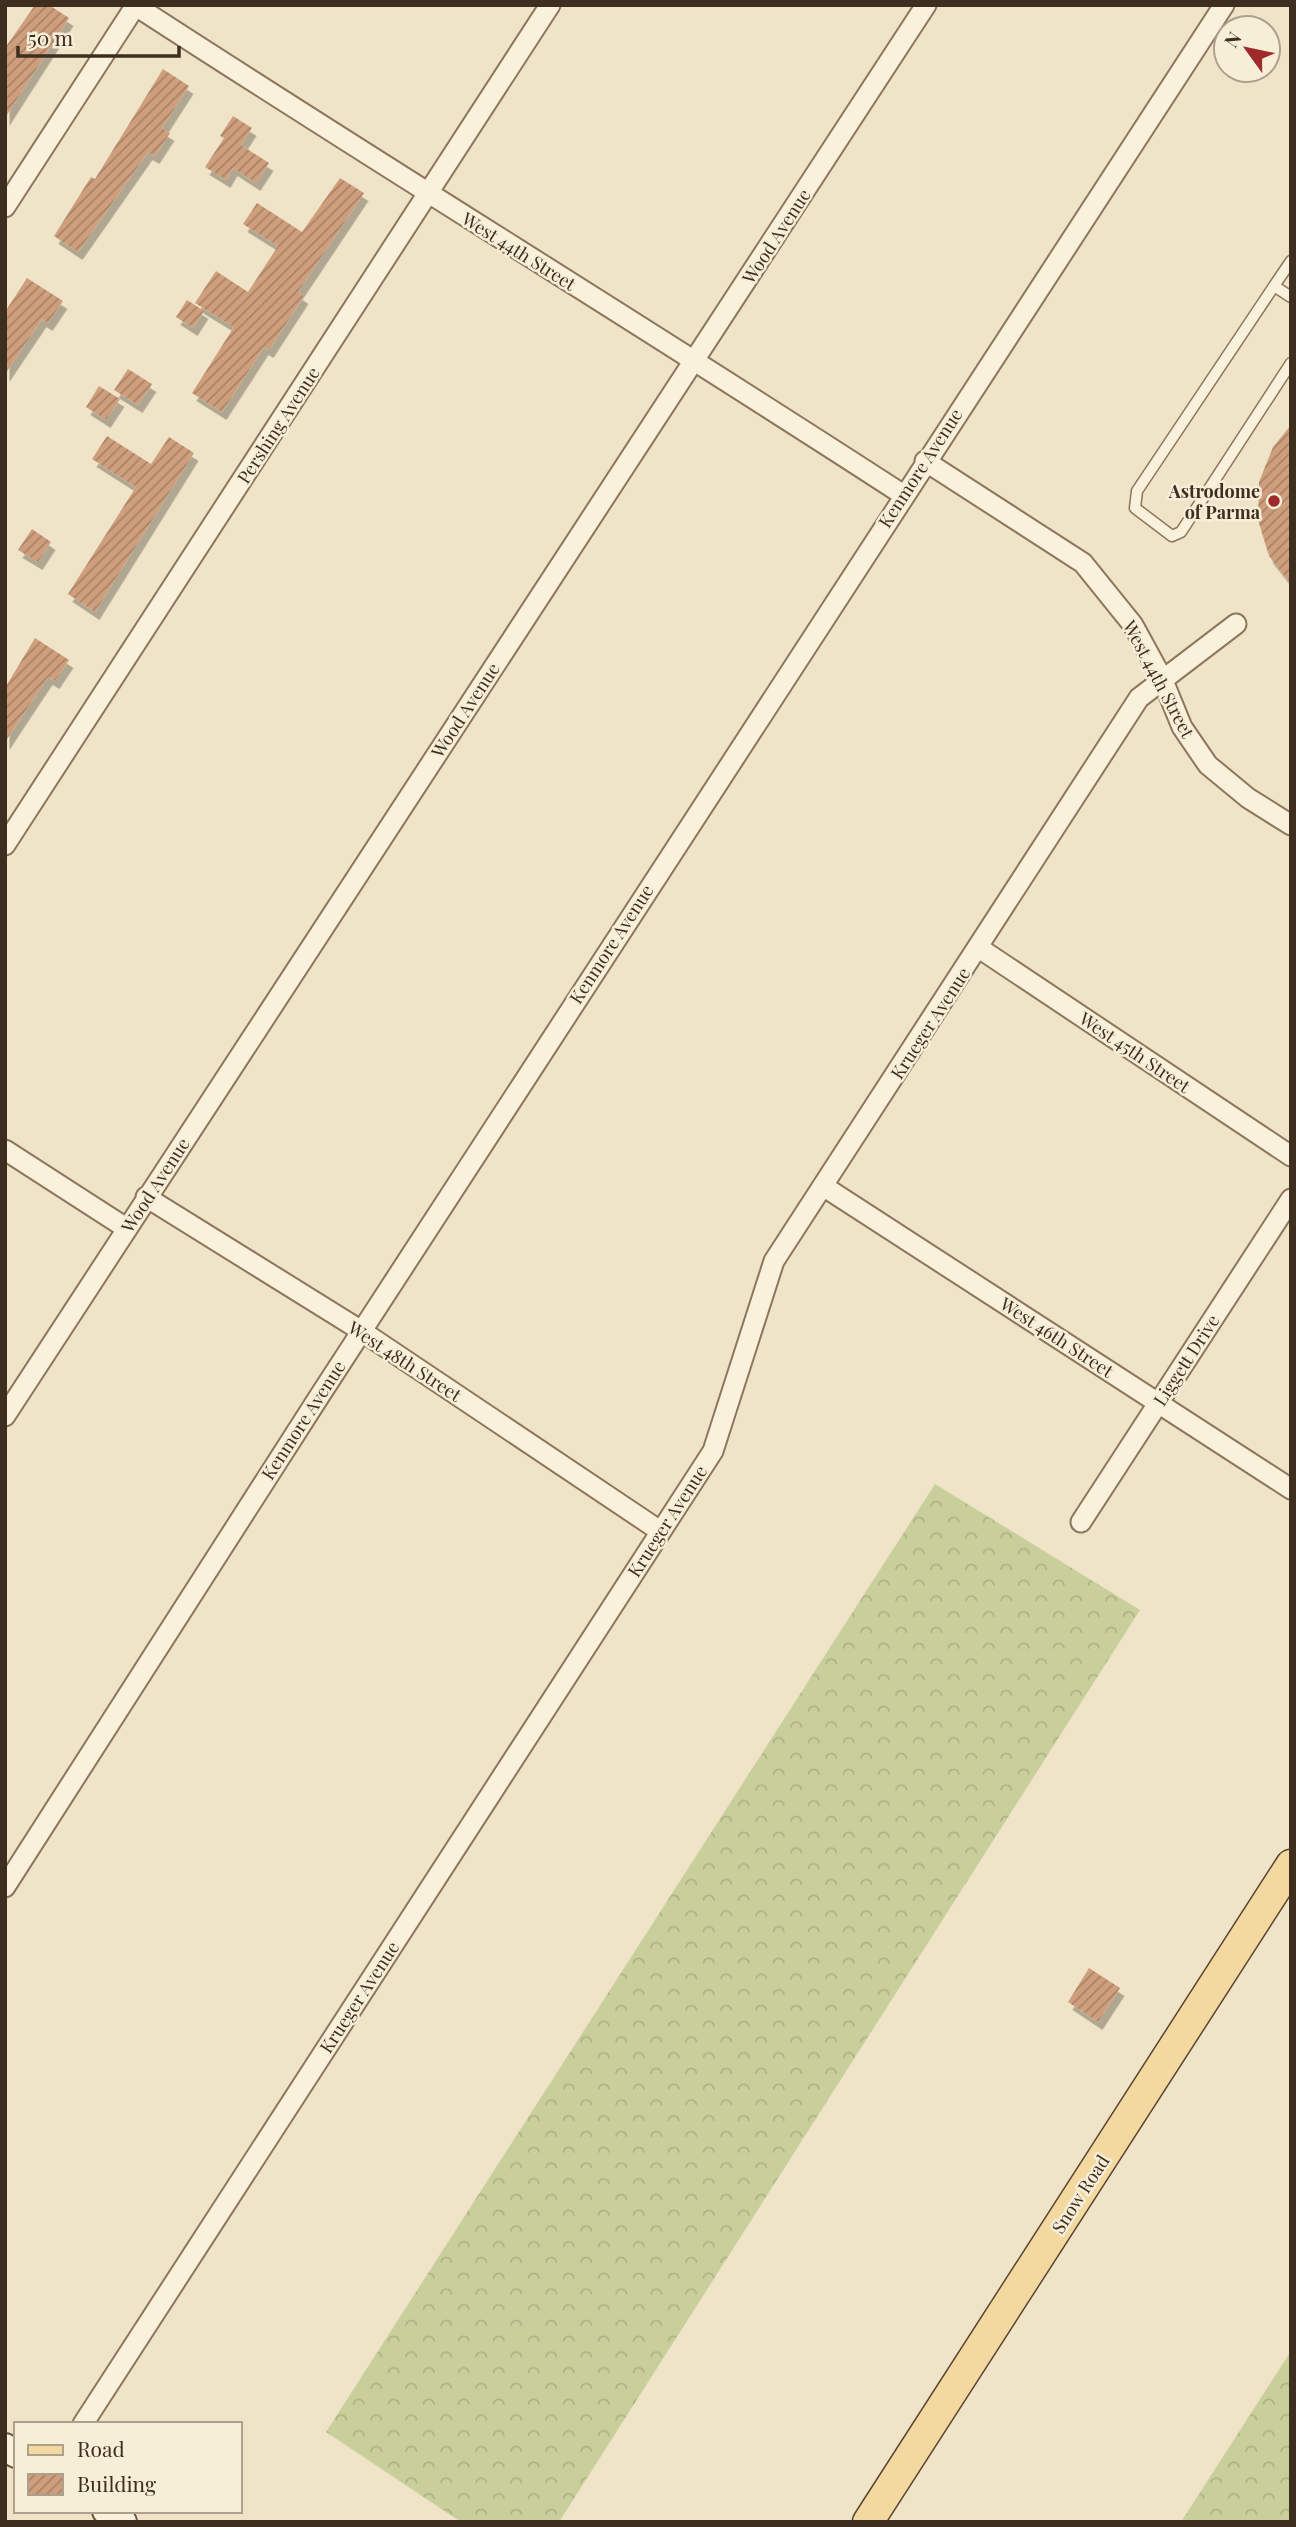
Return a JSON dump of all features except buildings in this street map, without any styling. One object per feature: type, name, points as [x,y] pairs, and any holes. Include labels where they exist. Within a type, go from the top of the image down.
[{"type":"main road","name":"Snow Road","points":[[868,2522],[1291,1866]]},
{"type":"street","name":"West 44th Street","points":[[136,5],[427,195],[694,359],[902,494]]},
{"type":"street","points":[[5,207],[136,5]]},
{"type":"street","name":"Pershing Avenue","points":[[5,845],[550,5]]},
{"type":"street","name":"Wood Avenue","points":[[5,1416],[926,5]]},
{"type":"street","name":"Kenmore Avenue","points":[[5,1887],[360,1330],[902,494],[1224,5]]},
{"type":"street","name":"West 44th Street","points":[[925,461],[1083,563],[1133,625],[1162,678],[1182,727],[1208,765],[1248,797],[1291,825]]},
{"type":"street","name":"Krueger Avenue","points":[[84,2422],[713,1451],[774,1261],[1139,698],[1236,624]]},
{"type":"street","name":"West 45th Street","points":[[979,948],[1291,1156]]},
{"type":"street","points":[[5,1150],[126,1228]]},
{"type":"street","name":"West 46th Street","points":[[823,1186],[1291,1489]]},
{"type":"street","name":"West 48th Street","points":[[146,1197],[360,1330],[660,1531]]},
{"type":"street","name":"Liggett Drive","points":[[1082,1522],[1291,1199]]},
{"type":"lane","points":[[1291,261],[1137,491],[1135,508],[1172,536],[1181,532],[1291,363]]},
{"type":"lane","points":[[1275,286],[1291,296]]},
{"type":"green space","points":[[935,1484],[1140,1610],[559,2522],[461,2522],[326,2432]]},
{"type":"green space","points":[[1291,2351],[1291,2522],[1181,2522]]},
{"type":"place","name":"Astrodome of Parma","points":[[1274,501]]}]
